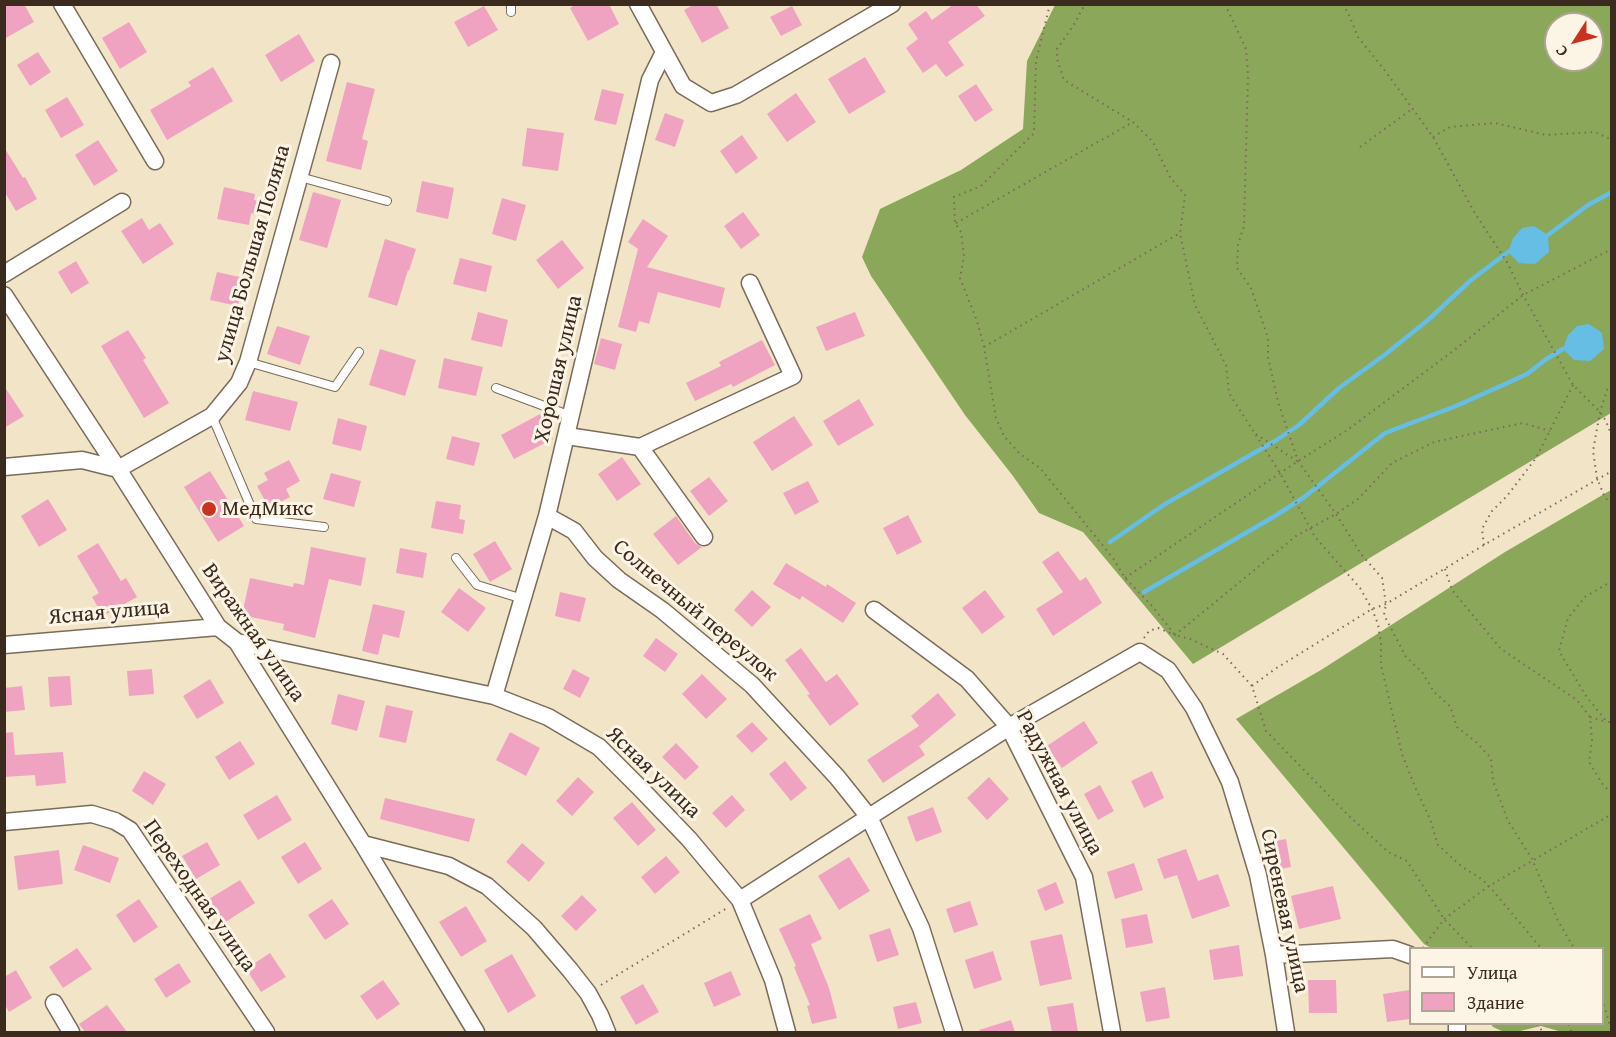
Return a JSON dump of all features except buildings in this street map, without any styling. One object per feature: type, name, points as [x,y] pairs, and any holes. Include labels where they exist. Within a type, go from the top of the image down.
[{"type":"street","points":[[62,4],[155,161]]},
{"type":"street","points":[[638,4],[683,86],[711,104],[736,95],[892,4]]},
{"type":"street","name":"Хорошая улица","points":[[494,696],[547,516],[650,80],[664,52]]},
{"type":"street","name":"улица Большая Поляна","points":[[118,469],[212,416],[238,383],[248,362],[332,63]]},
{"type":"street","points":[[4,274],[122,202]]},
{"type":"street","points":[[567,436],[640,447],[793,376],[750,283]]},
{"type":"street","name":"Виражная улица","points":[[4,295],[218,627],[237,642],[363,844],[476,1032]]},
{"type":"street","points":[[640,447],[704,537]]},
{"type":"street","points":[[4,467],[82,460],[118,469]]},
{"type":"street","name":"Солнечный переулок","points":[[547,516],[574,531],[595,558],[619,580],[662,610],[752,685],[837,777],[870,817],[921,928],[954,1032]]},
{"type":"street","name":"Радужная улица","points":[[874,610],[967,679],[1009,727],[1083,878],[1112,1032]]},
{"type":"street","name":"Ясная улица","points":[[4,645],[218,627]]},
{"type":"street","name":"Ясная улица","points":[[237,642],[494,696],[548,717],[599,747],[689,840],[740,900],[773,980],[787,1032]]},
{"type":"street","points":[[740,900],[1009,727],[1140,652]]},
{"type":"street","name":"Сиреневая улица","points":[[1140,652],[1168,670],[1194,708],[1226,773],[1258,875],[1286,1032]]},
{"type":"street","name":"Переходная улица","points":[[4,822],[92,814],[115,821],[130,830],[266,1032]]},
{"type":"street","points":[[363,844],[449,866],[487,886],[534,928],[588,993],[607,1032]]},
{"type":"street","points":[[1274,955],[1393,949],[1409,955]]},
{"type":"street","points":[[54,1003],[71,1032]]},
{"type":"lane","points":[[300,177],[387,201]]},
{"type":"lane","points":[[248,362],[335,387],[359,352]]},
{"type":"lane","points":[[496,388],[572,416]]},
{"type":"lane","points":[[212,416],[255,519],[324,527]]},
{"type":"lane","points":[[456,558],[477,585],[523,599]]},
{"type":"path","points":[[1050,4],[1036,61],[1034,133],[981,186],[954,197],[955,223],[962,232],[964,256],[960,278],[977,321],[984,347],[996,418],[1004,436],[1020,454],[1040,468],[1113,558],[1125,578],[1152,606],[1175,635]]},
{"type":"path","points":[[1088,4],[1082,9],[1058,49],[1057,59],[1064,81],[1133,122],[1153,142],[1170,177],[1185,195],[1180,233],[1195,305],[1226,365],[1229,393],[1280,473],[1315,537],[1360,588],[1372,609],[1378,624],[1381,665],[1402,754],[1430,819],[1438,844],[1461,866],[1489,886],[1540,947]]},
{"type":"path","points":[[1225,4],[1246,49],[1248,75],[1244,226],[1238,245],[1237,268],[1251,288],[1268,338],[1268,357],[1278,402],[1298,462],[1336,514],[1361,554],[1382,579],[1386,604],[1384,615],[1406,657],[1422,672],[1434,692],[1450,706],[1457,727],[1491,758],[1493,782],[1500,803],[1508,821],[1532,860],[1558,921],[1573,947]]},
{"type":"path","points":[[1343,4],[1358,37],[1433,137],[1476,215],[1507,262],[1573,385],[1600,412],[1606,421],[1611,437]]},
{"type":"path","points":[[1360,147],[1412,109]]},
{"type":"path","points":[[955,223],[1133,122]]},
{"type":"path","points":[[1433,137],[1450,128],[1495,123],[1546,135],[1595,132],[1611,140]]},
{"type":"path","points":[[984,347],[1180,233]]},
{"type":"path","points":[[1125,578],[1346,431],[1523,295],[1611,249]]},
{"type":"path","points":[[1484,545],[1482,529],[1492,511],[1507,496],[1536,458],[1573,385]]},
{"type":"path","points":[[1611,385],[1607,390],[1600,412],[1593,451],[1597,478],[1605,498],[1611,503]]},
{"type":"path","points":[[1175,635],[1296,537],[1358,499],[1392,463],[1434,442],[1523,423],[1550,431]]},
{"type":"path","points":[[1254,433],[1298,462]]},
{"type":"path","points":[[1252,686],[1275,669],[1372,609],[1386,604],[1611,471]]},
{"type":"path","points":[[1445,569],[1452,590],[1501,649],[1577,699],[1590,717],[1592,740],[1589,762],[1603,785],[1611,793]]},
{"type":"path","points":[[1609,722],[1586,696],[1559,651],[1568,618],[1585,597],[1611,581]]},
{"type":"path","points":[[1140,652],[1142,641],[1149,631],[1158,628],[1223,654],[1252,686],[1266,731],[1346,813],[1388,852],[1407,861],[1444,919],[1471,947]]},
{"type":"path","points":[[1590,717],[1609,722]]},
{"type":"path","points":[[1424,947],[1444,919],[1489,886],[1611,814]]},
{"type":"path","points":[[588,993],[740,900]]},
{"type":"path","points":[[1604,1002],[1611,1032]]},
{"type":"green space","points":[[1055,5],[1611,5],[1611,413],[1193,664],[1083,532],[1039,513],[965,415],[871,276],[862,257],[880,209],[961,170],[1023,129],[1027,61]]},
{"type":"green space","points":[[1611,490],[1611,1032],[1562,1032],[1541,1026],[1516,1032],[1504,1032],[1493,1027],[1492,1025],[1604,1025],[1604,947],[1429,947],[1424,944],[1236,719],[1321,670],[1505,552]]},
{"type":"water","points":[[1534,226],[1548,235],[1549,252],[1535,264],[1519,263],[1508,252],[1513,238],[1522,228]]},
{"type":"water","points":[[1589,324],[1602,333],[1604,349],[1590,361],[1574,360],[1563,349],[1568,335],[1577,326]]},
{"type":"waterway","points":[[1548,235],[1588,205],[1612,192]]},
{"type":"waterway","points":[[1110,542],[1165,504],[1299,425],[1339,388],[1387,353],[1428,320],[1471,280],[1508,252]]},
{"type":"waterway","points":[[1144,592],[1303,498],[1385,433],[1456,406],[1527,374],[1563,349]]},
{"type":"place","name":"МедМикс","points":[[209,509]]}]
